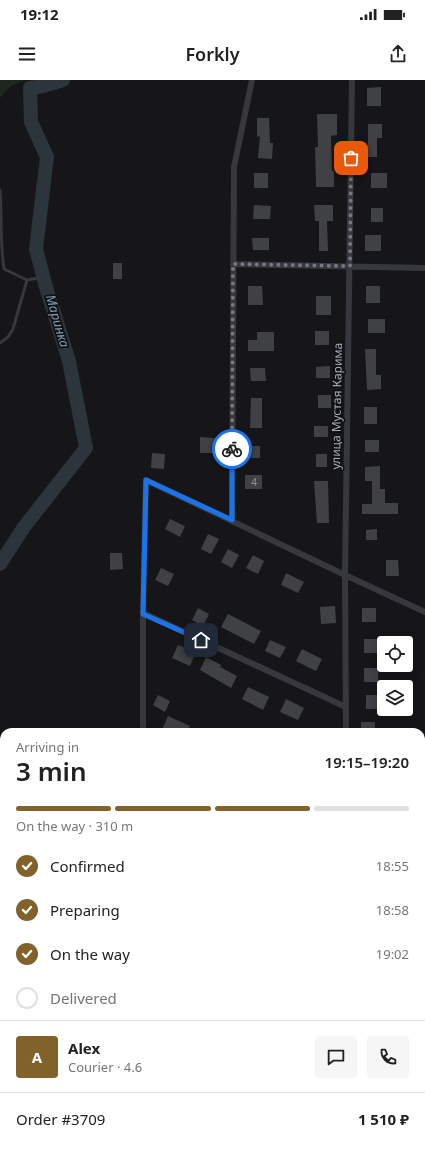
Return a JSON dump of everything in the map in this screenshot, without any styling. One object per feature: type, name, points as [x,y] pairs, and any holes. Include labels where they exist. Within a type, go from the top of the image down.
[{"type":"street","points":[[232,520],[234,167],[252,80]]},
{"type":"street","name":"улица Мустая Карима","points":[[346,728],[345,575],[352,80]]},
{"type":"street","points":[[233,264],[425,268]]},
{"type":"street","points":[[143,728],[143,614],[146,480],[425,612]]},
{"type":"street","points":[[143,614],[346,707]]},
{"type":"lane","points":[[0,190],[2,269],[27,280],[38,278]]},
{"type":"lane","points":[[0,343],[8,337],[13,329],[27,280]]},
{"type":"shaded area","points":[[0,80],[25,80],[11,86],[0,98]]},
{"type":"building","points":[[381,87],[381,106],[367,106],[367,88]]},
{"type":"building","points":[[317,114],[337,114],[337,135],[331,136],[334,187],[316,187],[315,147],[318,147]]},
{"type":"building","points":[[257,118],[269,118],[270,143],[273,143],[272,159],[258,158],[260,136],[257,137]]},
{"type":"building","points":[[368,124],[382,124],[382,138],[377,138],[377,157],[364,157],[364,145],[368,145]]},
{"type":"building","points":[[254,173],[268,173],[268,188],[254,188]]},
{"type":"building","points":[[371,173],[387,173],[387,188],[371,188]]},
{"type":"building","points":[[254,205],[271,206],[270,219],[253,219]]},
{"type":"building","points":[[314,205],[333,205],[333,221],[327,221],[328,251],[319,251],[319,221],[315,221]]},
{"type":"building","points":[[371,208],[383,208],[383,222],[371,222]]},
{"type":"building","points":[[365,235],[381,235],[381,251],[365,251]]},
{"type":"building","points":[[252,238],[269,238],[269,250],[253,250]]},
{"type":"building","points":[[113,263],[122,263],[122,279],[113,279]]},
{"type":"building","points":[[248,286],[262,286],[263,305],[248,305]]},
{"type":"building","points":[[366,286],[380,286],[380,303],[366,303]]},
{"type":"building","points":[[316,296],[331,296],[331,315],[316,315]]},
{"type":"building","points":[[368,319],[385,319],[385,333],[368,333]]},
{"type":"building","points":[[315,331],[329,331],[329,345],[315,345]]},
{"type":"building","points":[[257,332],[274,332],[274,351],[248,351],[248,340],[257,340]]},
{"type":"building","points":[[365,349],[376,349],[376,375],[381,375],[381,389],[367,390]]},
{"type":"building","points":[[330,366],[330,378],[316,378],[316,367]]},
{"type":"building","points":[[250,368],[265,368],[266,381],[251,381]]},
{"type":"building","points":[[318,395],[331,395],[331,408],[318,408]]},
{"type":"building","points":[[251,398],[262,398],[262,428],[250,428]]},
{"type":"building","points":[[364,407],[377,407],[377,424],[364,424]]},
{"type":"building","points":[[314,426],[328,426],[328,437],[314,437]]},
{"type":"building","points":[[200,437],[215,438],[214,453],[200,453]]},
{"type":"building","points":[[365,440],[379,440],[379,452],[365,452]]},
{"type":"building","points":[[248,446],[260,446],[260,458],[248,458]]},
{"type":"building","points":[[152,453],[165,454],[164,469],[151,468]]},
{"type":"building","points":[[316,454],[327,454],[327,467],[316,467]]},
{"type":"building","points":[[380,466],[380,489],[385,489],[385,503],[398,503],[398,514],[362,514],[362,504],[372,504],[372,481],[365,481],[365,467]]},
{"type":"building","points":[[245,475],[262,475],[262,489],[245,489]]},
{"type":"building","points":[[314,481],[328,481],[329,523],[317,523]]},
{"type":"building","points":[[170,519],[185,526],[180,537],[165,529]]},
{"type":"building","points":[[377,529],[377,540],[366,540],[366,530]]},
{"type":"building","points":[[208,534],[219,539],[211,554],[201,549]]},
{"type":"building","points":[[228,549],[239,555],[232,568],[221,562]]},
{"type":"building","points":[[110,553],[122,553],[123,569],[110,570]]},
{"type":"building","points":[[253,555],[264,561],[258,574],[246,568]]},
{"type":"building","points":[[386,560],[398,560],[399,576],[386,576]]},
{"type":"building","points":[[161,568],[174,574],[168,586],[155,580]]},
{"type":"building","points":[[286,573],[304,582],[298,593],[281,585]]},
{"type":"building","points":[[335,606],[336,623],[321,624],[320,607]]},
{"type":"building","points":[[198,608],[209,614],[203,626],[192,620]]},
{"type":"building","points":[[362,608],[376,608],[376,622],[362,622]]},
{"type":"building","points":[[228,614],[261,631],[254,644],[221,627]]},
{"type":"building","points":[[364,639],[377,639],[377,653],[364,653]]},
{"type":"building","points":[[270,640],[286,647],[280,658],[265,651]]},
{"type":"building","points":[[178,645],[196,652],[190,666],[172,658]]},
{"type":"building","points":[[302,649],[322,659],[316,671],[296,661]]},
{"type":"building","points":[[206,657],[221,665],[220,667],[237,676],[231,688],[200,670]]},
{"type":"building","points":[[364,668],[377,668],[377,682],[364,682]]},
{"type":"building","points":[[248,687],[269,697],[263,710],[242,699]]},
{"type":"building","points":[[158,695],[170,701],[165,712],[153,705]]},
{"type":"building","points":[[366,695],[377,695],[377,709],[366,709]]},
{"type":"building","points":[[286,699],[304,708],[298,720],[280,712]]},
{"type":"building","points":[[168,716],[190,726],[189,728],[163,728]]},
{"type":"building","points":[[361,722],[375,722],[375,728],[361,728]]},
{"type":"waterway","name":"Маринка","points":[[0,564],[24,527],[86,448],[69,361],[36,249],[47,157],[31,122],[30,88],[63,80]]},
{"type":"way so far","points":[[232,449],[233,264],[350,266],[351,158]]},
{"type":"route","points":[[201,640],[143,614],[146,480],[232,520],[232,449]]}]
